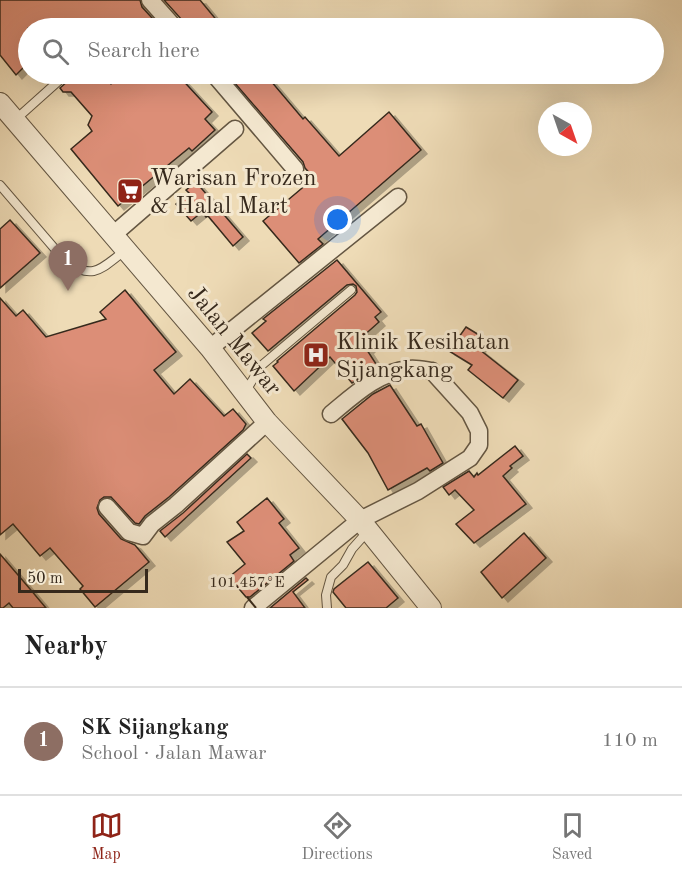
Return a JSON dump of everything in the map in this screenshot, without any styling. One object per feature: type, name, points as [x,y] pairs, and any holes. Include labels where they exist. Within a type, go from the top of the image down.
[{"type":"street","points":[[150,0],[166,18]]},
{"type":"street","points":[[223,84],[295,169]]},
{"type":"street","name":"Jalan Mawar","points":[[0,103],[210,348],[267,422],[364,526],[431,608]]},
{"type":"street","points":[[120,242],[235,129]]},
{"type":"street","points":[[210,348],[398,196]]},
{"type":"street","points":[[253,608],[364,526],[470,458],[479,445],[479,431],[470,413],[432,371],[410,368],[389,373],[370,384],[332,414]]},
{"type":"street","points":[[107,507],[129,532],[143,536],[152,524],[267,422]]},
{"type":"lane","points":[[14,120],[55,84]]},
{"type":"lane","points":[[0,185],[67,263],[79,271],[87,273],[98,269],[120,242]]},
{"type":"lane","points":[[245,393],[262,365],[351,290]]},
{"type":"lane","points":[[327,608],[326,596],[331,578],[343,565],[364,526]]},
{"type":"building","points":[[0,0],[140,0],[142,7],[152,18],[18,18],[18,73],[16,75],[0,55]]},
{"type":"building","points":[[164,0],[200,0],[215,18],[180,18]]},
{"type":"building","points":[[64,84],[186,84],[212,112],[205,119],[215,130],[192,151],[189,148],[118,206],[71,149],[92,131],[88,125],[92,116],[71,92],[63,92],[60,88]]},
{"type":"building","points":[[236,84],[273,84],[339,156],[389,112],[421,150],[318,239],[323,244],[299,263],[263,221],[314,178]]},
{"type":"building","points":[[196,182],[243,237],[233,246],[208,216],[206,217],[202,212],[191,221],[176,204],[189,193],[186,190]]},
{"type":"building","points":[[10,220],[40,253],[0,288],[0,229]]},
{"type":"building","points":[[337,260],[381,312],[375,317],[379,322],[361,338],[369,348],[367,350],[378,367],[352,383],[330,357],[294,391],[273,366],[355,295],[356,286],[347,285],[268,351],[252,333],[266,321],[263,319]]},
{"type":"building","points":[[125,290],[176,352],[154,370],[174,394],[190,379],[224,416],[233,409],[246,424],[243,430],[145,516],[139,524],[135,523],[111,497],[104,497],[100,500],[97,508],[99,514],[121,539],[135,545],[149,562],[95,607],[80,589],[83,586],[50,548],[40,556],[13,524],[0,535],[0,298],[16,316],[23,310],[46,337],[106,319],[100,312]]},
{"type":"building","points":[[466,327],[484,338],[479,349],[518,380],[503,398],[468,370],[472,365],[449,351]]},
{"type":"building","points":[[390,385],[417,426],[421,424],[443,463],[430,471],[427,468],[388,490],[368,453],[342,419],[373,394]]},
{"type":"building","points":[[515,446],[523,456],[510,466],[512,468],[503,476],[526,504],[474,543],[456,524],[474,510],[455,490],[449,495],[443,487],[469,471],[474,477],[477,473],[478,475]]},
{"type":"building","points":[[247,454],[251,458],[165,537],[160,531]]},
{"type":"building","points":[[267,498],[284,519],[279,523],[299,548],[290,555],[294,561],[250,597],[246,597],[229,577],[245,564],[227,542],[244,531],[237,522]]},
{"type":"building","points":[[524,533],[546,558],[502,598],[481,572]]},
{"type":"building","points":[[0,554],[46,608],[13,608],[9,603],[0,608]]},
{"type":"building","points":[[368,562],[398,598],[386,608],[346,608],[333,592],[334,589]]},
{"type":"building","points":[[306,578],[308,580],[293,592],[305,608],[270,608]]},
{"type":"place","name":"Warisan Frozen & Halal Mart","points":[[130,191]]},
{"type":"place","name":"SK Sijangkang","points":[[68,291]]},
{"type":"place","name":"Klinik Kesihatan Sijangkang","points":[[316,355]]}]
